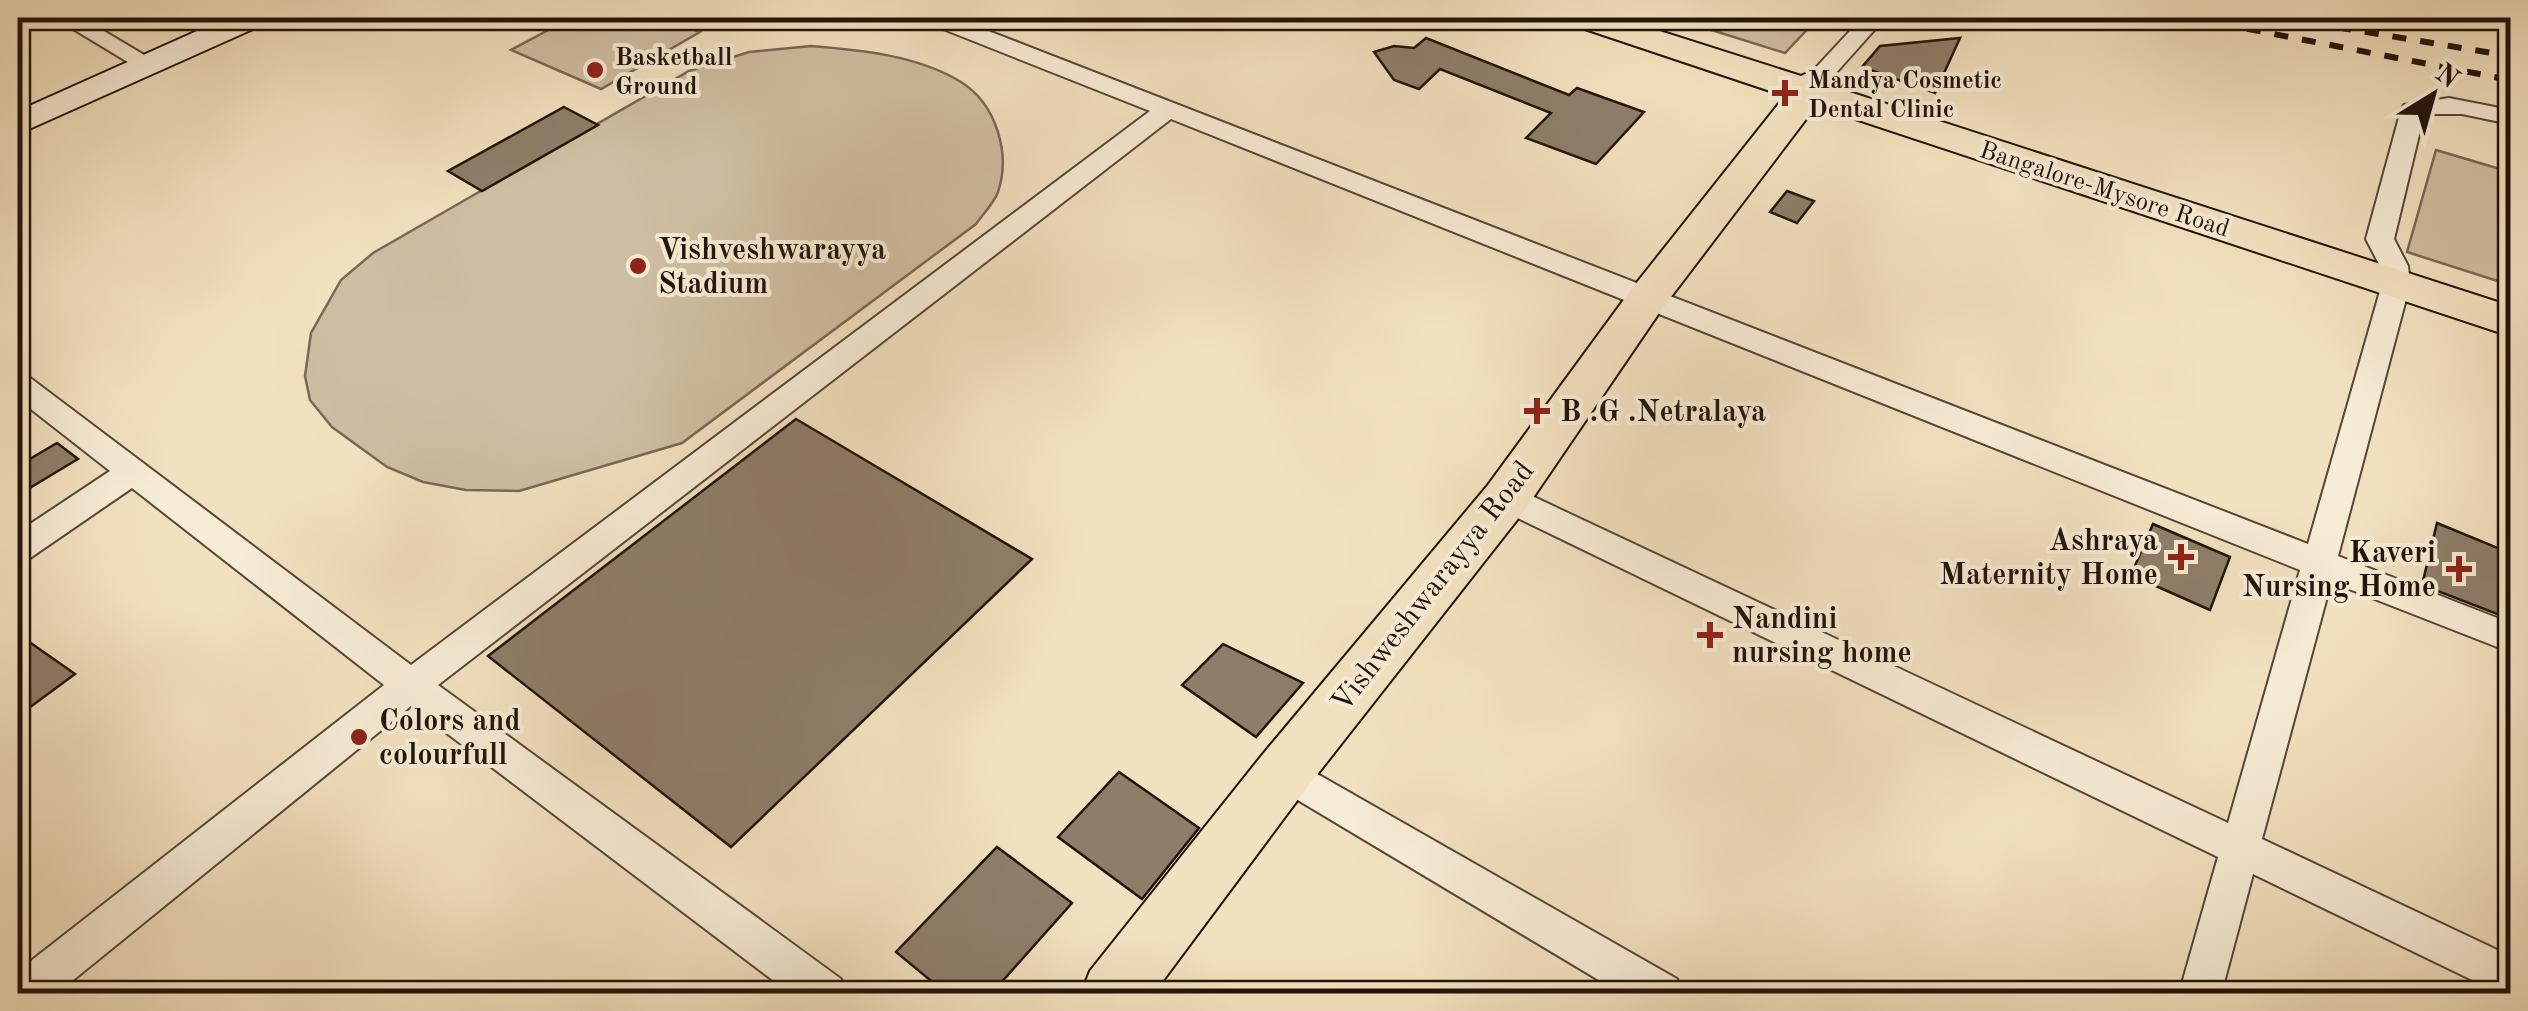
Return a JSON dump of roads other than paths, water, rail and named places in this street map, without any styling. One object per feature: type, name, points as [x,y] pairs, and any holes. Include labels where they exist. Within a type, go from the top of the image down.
[{"type":"main road","points":[[18,124],[251,18]]},
{"type":"main road","name":"Bangalore-Mysore Road","points":[[1584,18],[1813,84],[2395,275],[2510,321]]},
{"type":"main road","name":"Bangalore-Mysore Road","points":[[1636,18],[1813,84]]},
{"type":"main road","name":"Vishweshwarayya Road","points":[[1114,994],[1284,772],[1506,498],[1646,300],[1813,84]]},
{"type":"main road","name":"Bangalore-Mysore Road","points":[[2395,275],[2510,304]]},
{"type":"street","points":[[66,18],[149,65]]},
{"type":"street","points":[[936,18],[2510,638]]},
{"type":"street","points":[[1813,84],[1874,18]]},
{"type":"street","points":[[2200,994],[2395,275],[2380,239],[2413,110],[2425,105],[2446,105],[2510,117]]},
{"type":"street","points":[[19,993],[411,685],[1170,108]]},
{"type":"street","points":[[18,384],[411,685],[826,994]]},
{"type":"street","points":[[18,549],[132,472]]},
{"type":"street","points":[[1506,498],[2510,977]]},
{"type":"street","points":[[1284,772],[1662,994]]},
{"type":"railway","points":[[2192,18],[2510,80]]},
{"type":"railway","points":[[2282,18],[2510,56]]},
{"type":"place","name":"Basketball Ground","points":[[595,70]]},
{"type":"place","name":"Mandya Cosmetic Dental Clinic","points":[[1785,93]]},
{"type":"place","name":"Vishveshwarayya Stadium","points":[[638,266]]},
{"type":"place","name":"B .G .Netralaya","points":[[1537,411]]},
{"type":"place","name":"Ashraya Maternity Home","points":[[2181,557]]},
{"type":"place","name":"Kaveri Nursing Home","points":[[2459,569]]},
{"type":"place","name":"Nandini nursing home","points":[[1710,635]]},
{"type":"place","name":"Colors and colourfull","points":[[359,737]]}]
